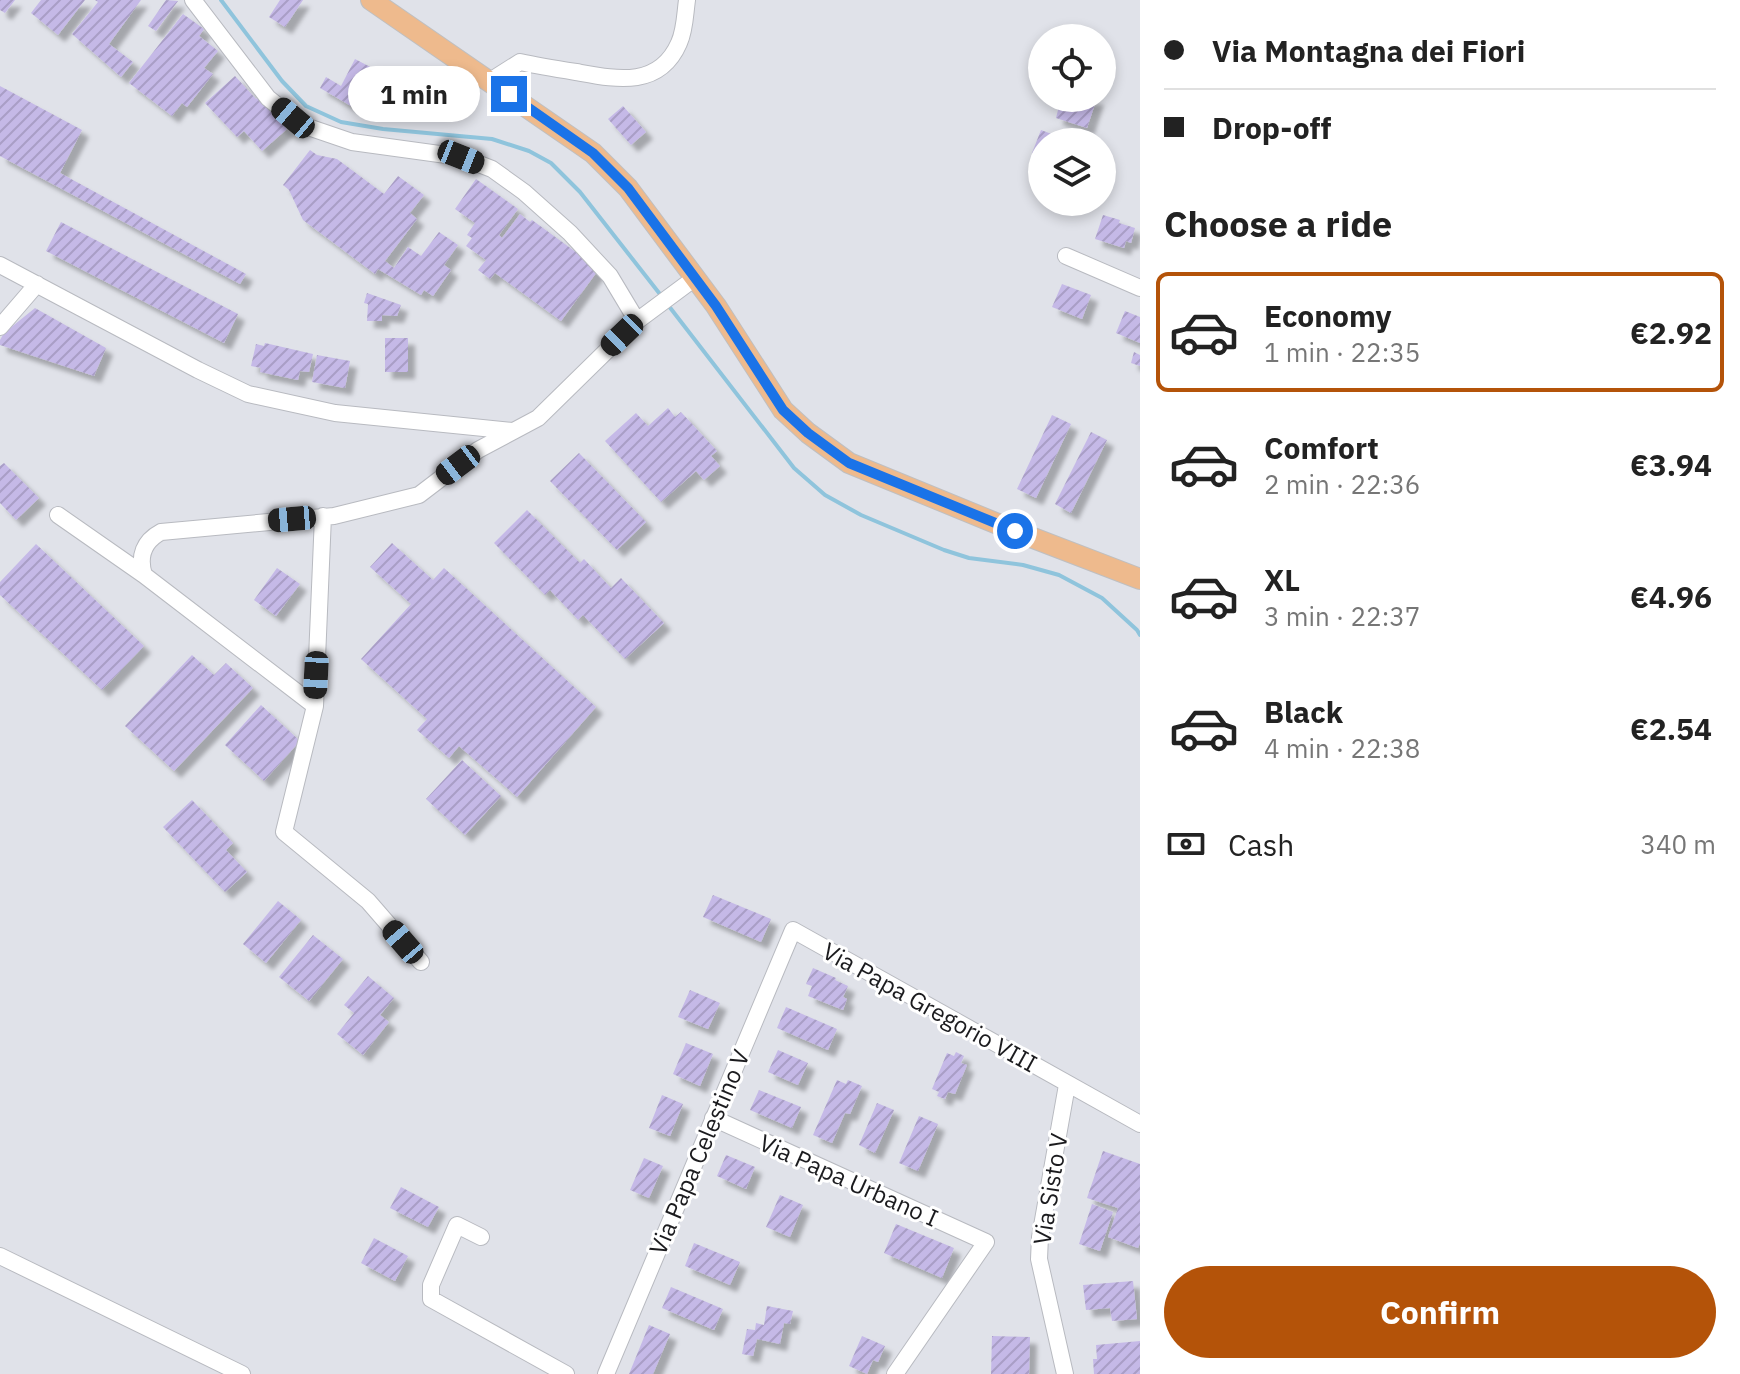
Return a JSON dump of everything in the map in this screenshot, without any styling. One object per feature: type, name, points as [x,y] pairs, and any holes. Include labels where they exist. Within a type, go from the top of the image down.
[{"type":"main road","points":[[371,0],[593,153],[628,188],[689,282],[716,306],[783,410],[808,433],[849,463],[1140,579]]},
{"type":"street","points":[[193,0],[268,98],[293,118],[311,128],[352,142],[461,157],[492,169],[524,192],[570,233],[642,317]]},
{"type":"street","points":[[490,81],[520,62],[625,79],[652,73],[678,47],[687,0]]},
{"type":"street","points":[[1066,256],[1140,288]]},
{"type":"street","points":[[0,265],[248,394],[335,413],[515,431]]},
{"type":"street","points":[[144,575],[141,561],[144,547],[161,532],[334,516],[419,495],[478,450],[538,418],[642,317],[689,282]]},
{"type":"street","points":[[0,327],[37,284]]},
{"type":"street","points":[[58,515],[144,575],[315,706]]},
{"type":"street","points":[[323,516],[315,706],[284,832],[368,901],[421,962]]},
{"type":"street","name":"Via Papa Gregorio VIII","points":[[793,930],[1067,1085]]},
{"type":"street","name":"Via Papa Celestino V","points":[[606,1374],[793,930]]},
{"type":"street","points":[[1067,1085],[1140,1124]]},
{"type":"street","name":"Via Sisto V","points":[[1065,1374],[1039,1259],[1040,1237],[1067,1085]]},
{"type":"street","name":"Via Papa Urbano I","points":[[713,1118],[986,1242],[895,1374]]},
{"type":"street","points":[[481,1237],[457,1225],[431,1285],[431,1299],[566,1374]]},
{"type":"street","points":[[0,1256],[242,1374]]},
{"type":"building","points":[[0,0],[15,0],[5,13],[0,10]]},
{"type":"building","points":[[41,0],[85,0],[58,35],[31,13]]},
{"type":"building","points":[[95,0],[141,0],[109,44],[133,62],[121,77],[72,34],[98,2]]},
{"type":"building","points":[[166,0],[178,1],[156,31],[148,26]]},
{"type":"building","points":[[280,0],[303,0],[285,27],[269,17]]},
{"type":"building","points":[[183,14],[204,29],[199,36],[218,51],[204,68],[213,74],[187,107],[182,103],[172,116],[129,83]]},
{"type":"building","points":[[355,59],[378,71],[363,99],[357,96],[351,106],[320,88],[326,77],[341,86]]},
{"type":"building","points":[[235,76],[287,129],[262,151],[244,131],[237,137],[205,103]]},
{"type":"building","points":[[0,86],[82,130],[60,173],[246,274],[240,284],[0,156]]},
{"type":"building","points":[[623,106],[646,132],[631,145],[608,119]]},
{"type":"building","points":[[1058,112],[1092,112],[1087,128],[1056,118]]},
{"type":"building","points":[[310,150],[317,155],[337,159],[384,194],[398,176],[424,195],[410,213],[417,219],[385,261],[394,268],[408,247],[421,256],[439,232],[458,245],[444,265],[451,270],[433,296],[424,290],[421,295],[378,269],[375,274],[303,220],[289,190],[283,185]]},
{"type":"building","points":[[476,179],[518,209],[499,235],[502,238],[520,214],[599,269],[561,321],[495,273],[490,279],[478,270],[486,260],[466,246],[472,238],[467,235],[475,223],[455,209]]},
{"type":"building","points":[[1103,216],[1135,228],[1131,243],[1126,241],[1124,248],[1095,239]]},
{"type":"building","points":[[61,222],[238,314],[224,343],[46,251]]},
{"type":"building","points":[[1062,284],[1091,295],[1082,319],[1052,307]]},
{"type":"building","points":[[367,293],[401,305],[397,316],[382,315],[382,321],[367,321],[368,304],[364,303]]},
{"type":"building","points":[[35,308],[106,348],[94,376],[0,345],[4,333]]},
{"type":"building","points":[[1125,311],[1140,317],[1140,343],[1116,333]]},
{"type":"building","points":[[385,338],[408,338],[408,372],[385,372]]},
{"type":"building","points":[[265,343],[313,354],[309,372],[300,371],[298,380],[260,372],[261,368],[251,366],[256,344],[264,346]]},
{"type":"building","points":[[1134,352],[1140,355],[1140,366],[1131,363]]},
{"type":"building","points":[[317,355],[350,361],[345,388],[312,382]]},
{"type":"building","points":[[668,408],[675,417],[681,412],[717,451],[711,456],[720,466],[704,480],[696,471],[661,502],[605,441],[636,413],[648,426]]},
{"type":"building","points":[[1052,415],[1071,424],[1036,498],[1017,489]]},
{"type":"building","points":[[1091,432],[1107,440],[1071,513],[1055,504]]},
{"type":"building","points":[[579,453],[646,522],[617,550],[550,481]]},
{"type":"building","points":[[4,463],[39,498],[16,520],[0,503],[0,466]]},
{"type":"building","points":[[527,510],[580,563],[584,559],[611,588],[621,578],[664,623],[625,659],[583,615],[578,620],[550,590],[545,595],[494,543]]},
{"type":"building","points":[[392,543],[433,580],[444,568],[596,707],[517,797],[459,746],[449,758],[417,730],[427,719],[361,659],[411,604],[370,567]]},
{"type":"building","points":[[36,544],[144,646],[102,690],[0,595],[0,582]]},
{"type":"building","points":[[277,568],[300,584],[276,616],[254,600]]},
{"type":"building","points":[[192,655],[214,675],[226,663],[253,688],[174,771],[125,726]]},
{"type":"building","points":[[261,705],[300,741],[264,781],[225,745]]},
{"type":"building","points":[[462,760],[501,796],[465,835],[426,799]]},
{"type":"building","points":[[192,800],[233,843],[226,850],[247,872],[225,892],[163,827]]},
{"type":"building","points":[[713,895],[771,919],[761,942],[703,917]]},
{"type":"building","points":[[278,901],[301,920],[266,963],[243,944]]},
{"type":"building","points":[[313,935],[343,959],[309,1001],[279,977]]},
{"type":"building","points":[[813,968],[848,986],[843,997],[847,999],[843,1010],[808,996],[812,986],[806,984]]},
{"type":"building","points":[[368,976],[394,998],[380,1015],[389,1022],[363,1055],[337,1034],[354,1013],[344,1005]]},
{"type":"building","points":[[690,990],[720,1003],[708,1029],[678,1017]]},
{"type":"building","points":[[786,1007],[837,1029],[828,1050],[777,1028]]},
{"type":"building","points":[[686,1043],[713,1054],[700,1086],[673,1074]]},
{"type":"building","points":[[778,1050],[808,1063],[798,1085],[768,1072]]},
{"type":"building","points":[[956,1052],[964,1056],[961,1063],[967,1065],[955,1094],[948,1092],[945,1099],[937,1096],[939,1092],[932,1089],[947,1053],[954,1056]]},
{"type":"building","points":[[837,1080],[846,1084],[848,1080],[862,1086],[850,1114],[845,1113],[832,1143],[813,1135]]},
{"type":"building","points":[[759,1090],[801,1107],[792,1128],[750,1110]]},
{"type":"building","points":[[662,1095],[683,1104],[670,1136],[649,1128]]},
{"type":"building","points":[[877,1103],[894,1110],[875,1153],[859,1145]]},
{"type":"building","points":[[919,1116],[938,1124],[918,1171],[899,1163]]},
{"type":"building","points":[[1103,1151],[1140,1164],[1138,1248],[1108,1237],[1118,1208],[1087,1198]]},
{"type":"building","points":[[726,1155],[755,1167],[746,1189],[717,1176]]},
{"type":"building","points":[[644,1158],[663,1166],[649,1198],[630,1190]]},
{"type":"building","points":[[401,1187],[439,1207],[428,1227],[390,1208]]},
{"type":"building","points":[[780,1195],[803,1205],[790,1237],[766,1227]]},
{"type":"building","points":[[1092,1204],[1113,1212],[1100,1251],[1079,1244]]},
{"type":"building","points":[[896,1224],[954,1248],[942,1278],[884,1253]]},
{"type":"building","points":[[374,1238],[408,1256],[395,1281],[361,1263]]},
{"type":"building","points":[[694,1243],[740,1262],[730,1285],[685,1266]]},
{"type":"building","points":[[1133,1281],[1137,1319],[1112,1321],[1110,1308],[1086,1310],[1083,1285]]},
{"type":"building","points":[[671,1287],[723,1309],[714,1330],[662,1308]]},
{"type":"building","points":[[767,1306],[793,1311],[790,1324],[784,1323],[780,1344],[757,1339],[753,1356],[742,1354],[747,1329],[755,1330],[756,1323],[764,1325]]},
{"type":"building","points":[[649,1325],[670,1334],[653,1374],[629,1374]]},
{"type":"building","points":[[862,1336],[885,1346],[878,1362],[873,1360],[867,1374],[849,1366]]},
{"type":"building","points":[[992,1336],[1030,1337],[1029,1374],[991,1374]]},
{"type":"building","points":[[1140,1341],[1140,1374],[1094,1374],[1096,1345]]},
{"type":"waterway","points":[[221,0],[282,81],[306,106],[341,122],[492,139],[529,151],[551,163],[580,192],[663,298]]},
{"type":"waterway","points":[[668,305],[794,468],[825,495],[861,515],[944,550],[969,558],[1023,565],[1059,575],[1102,598],[1140,635]]},
{"type":"route","points":[[509,94],[593,153],[628,188],[716,306],[783,410],[808,433],[849,463],[1015,531]]}]
